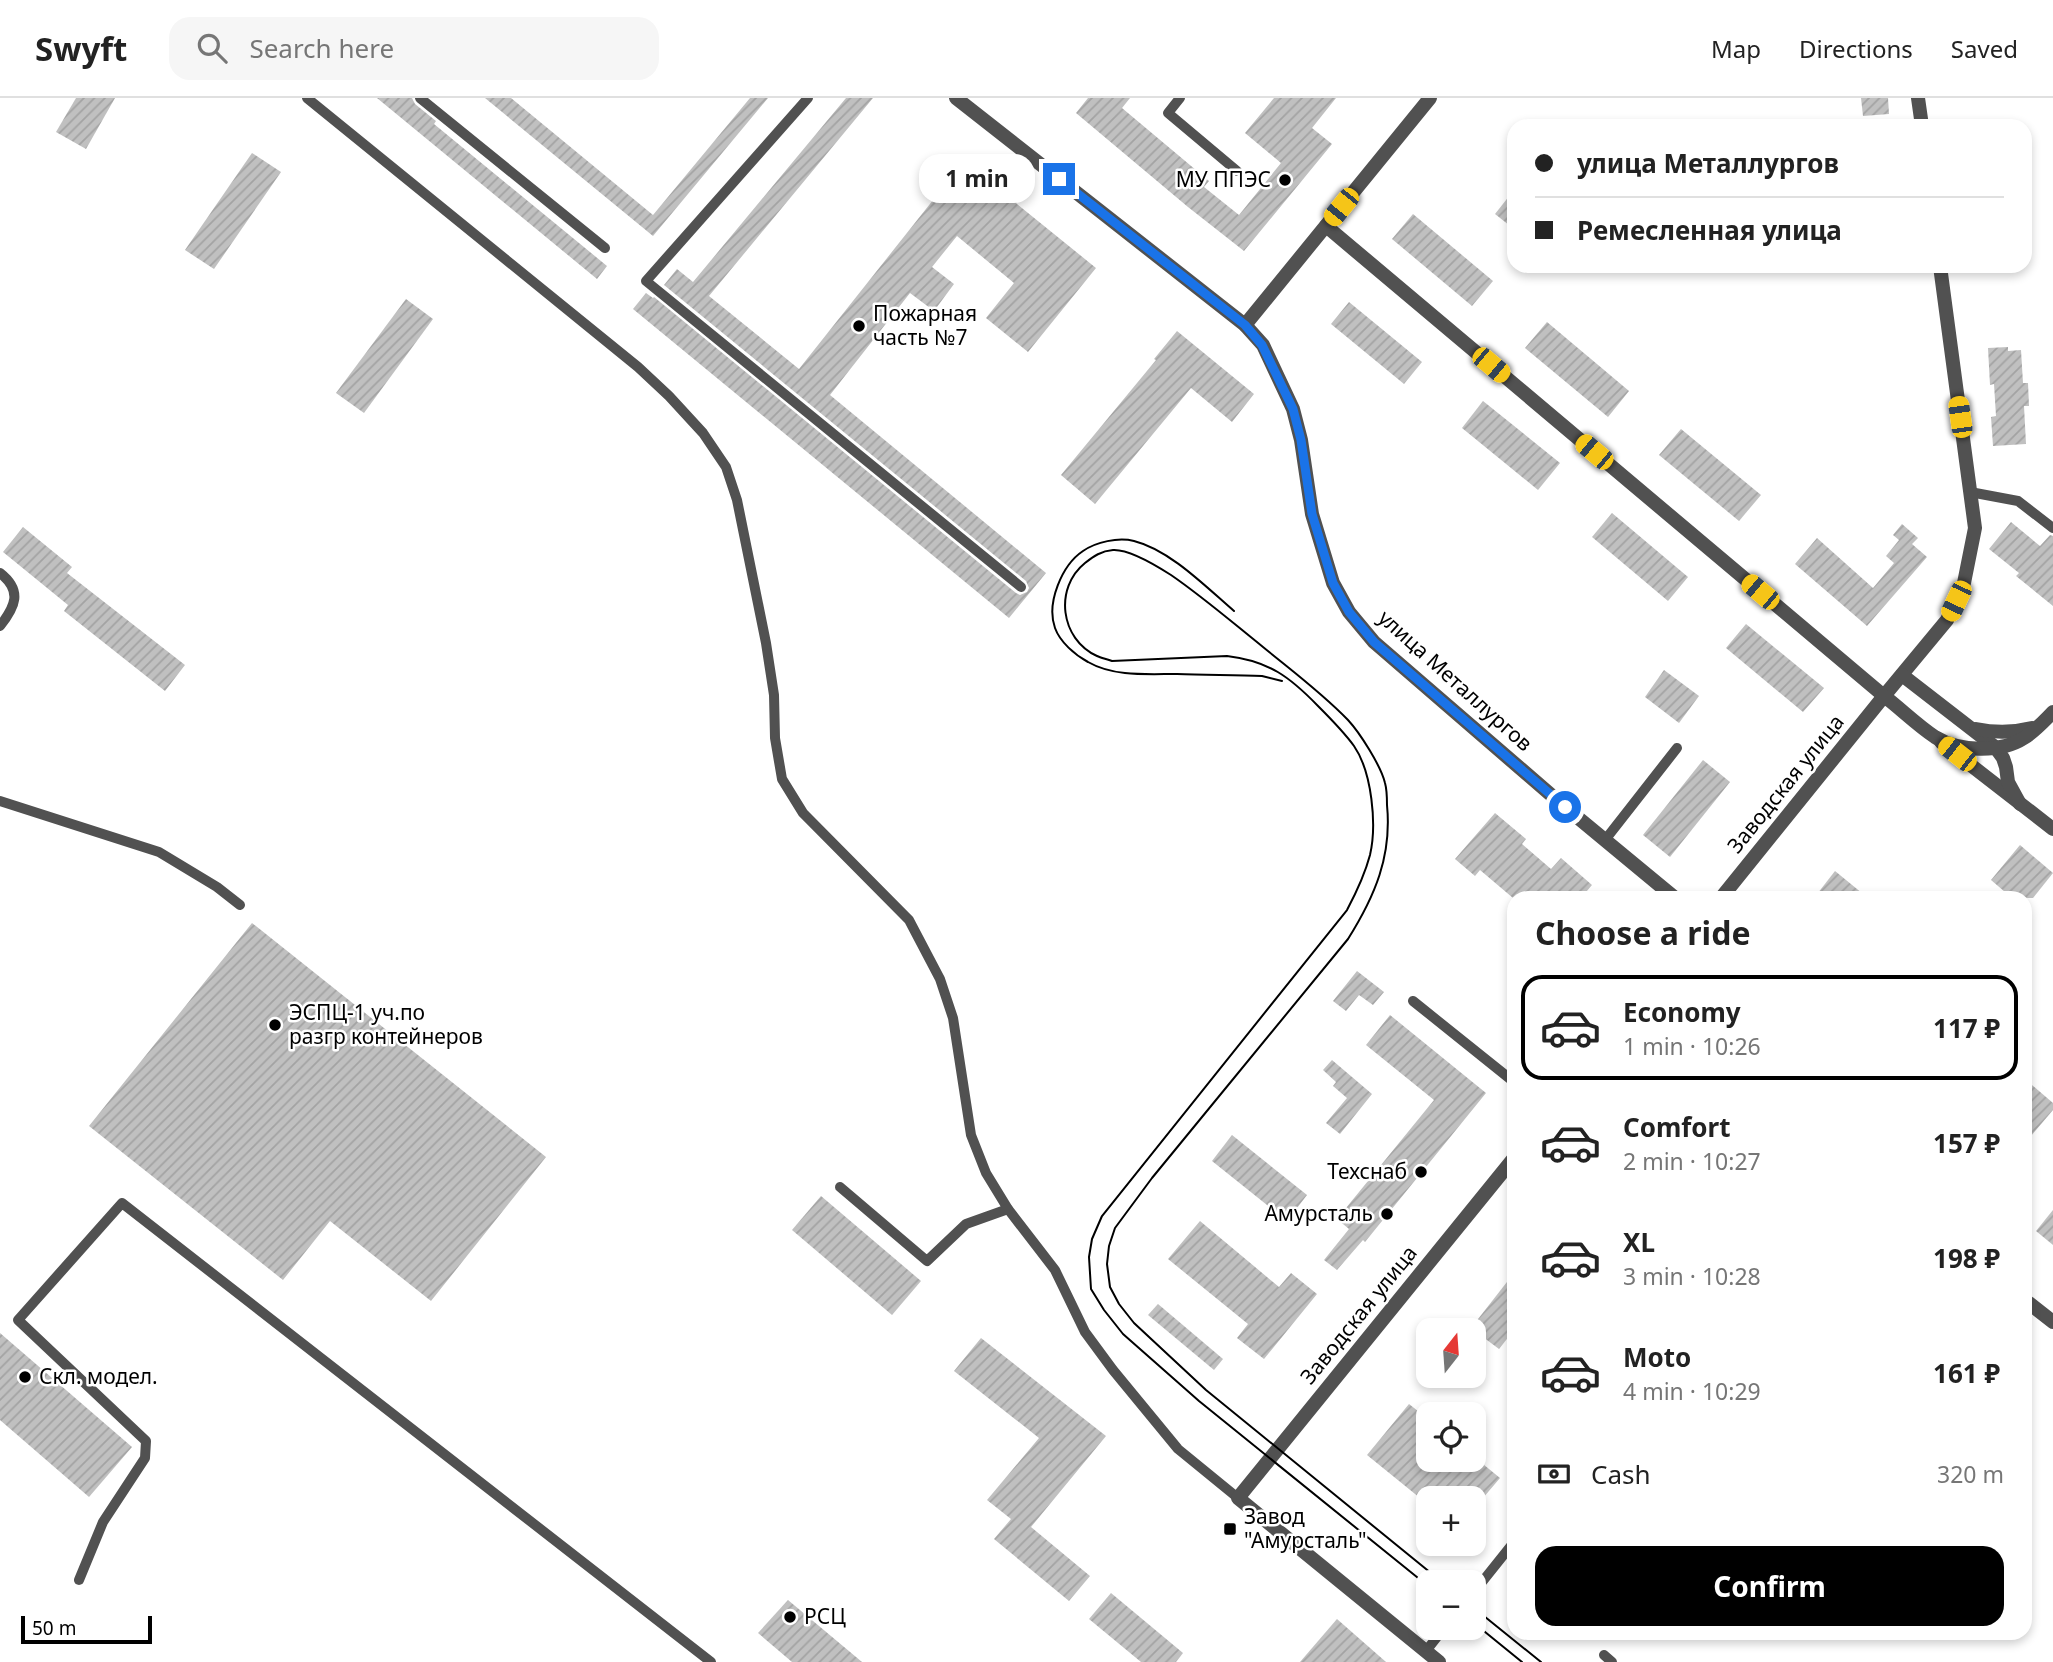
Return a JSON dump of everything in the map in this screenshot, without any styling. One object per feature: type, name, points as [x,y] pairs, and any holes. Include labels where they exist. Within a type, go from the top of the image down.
[{"type":"street","name":"улица Металлургов","points":[[956,98],[1245,325],[1262,345],[1293,409],[1318,536],[1333,583],[1349,612],[1374,642],[1667,891]]},
{"type":"street","points":[[1245,325],[1430,98]]},
{"type":"street","points":[[1918,98],[1921,119]]},
{"type":"street","points":[[1325,226],[1884,696],[2053,830]]},
{"type":"street","name":"Заводская улица","points":[[1727,891],[1947,620],[1964,583],[1975,528],[1942,273]]},
{"type":"street","points":[[1902,675],[1994,747],[2003,758],[2008,782],[2020,804]]},
{"type":"street","points":[[1936,737],[1953,745],[1985,748],[2011,744],[2025,737],[2053,712]]},
{"type":"street","points":[[1972,728],[2013,732],[2037,727]]},
{"type":"street","name":"Заводская улица","points":[[1238,1498],[1507,1167]]},
{"type":"street","points":[[2032,1306],[2053,1322]]},
{"type":"street","points":[[1238,1498],[1439,1662]]},
{"type":"lane","points":[[307,98],[638,367],[670,396],[703,433],[726,467],[737,500],[766,643],[774,695],[775,738],[782,779],[803,813],[909,920],[940,979],[953,1017],[971,1135],[986,1173],[1008,1209],[1055,1270],[1086,1332],[1113,1370],[1178,1448],[1238,1498]]},
{"type":"lane","points":[[420,98],[605,248]]},
{"type":"lane","points":[[808,98],[646,281],[1021,587]]},
{"type":"lane","points":[[1180,98],[1168,113],[1237,171]]},
{"type":"lane","points":[[1970,492],[2018,501],[2053,528]]},
{"type":"lane","points":[[0,573],[9,580],[15,593],[13,610],[0,626]]},
{"type":"lane","points":[[1605,840],[1677,748]]},
{"type":"lane","points":[[0,801],[159,852],[217,887],[240,905]]},
{"type":"lane","points":[[1413,1001],[1507,1077]]},
{"type":"lane","points":[[839,1187],[927,1261],[966,1224],[1008,1209]]},
{"type":"lane","points":[[79,1580],[103,1522],[145,1458],[146,1440],[18,1320],[122,1203],[711,1662]]},
{"type":"lane","points":[[1486,1577],[1507,1551]]},
{"type":"lane","points":[[1426,1651],[1435,1640]]},
{"type":"building","points":[[76,98],[115,98],[86,149],[56,132]]},
{"type":"building","points":[[377,98],[412,98],[415,104],[436,121],[434,124],[607,266],[597,279]]},
{"type":"building","points":[[485,98],[511,98],[653,215],[750,98],[768,98],[653,236]]},
{"type":"building","points":[[846,98],[873,98],[709,296],[799,369],[964,161],[1096,268],[1028,352],[986,318],[1014,283],[957,236],[932,267],[954,284],[934,311],[910,293],[830,395],[1046,573],[1009,618],[633,309],[646,293],[654,297],[1016,593],[1020,595],[1027,592],[1029,588],[1026,581],[664,285],[677,269],[693,282]]},
{"type":"building","points":[[1088,98],[1130,98],[1122,108],[1209,181],[1204,187],[1239,215],[1281,163],[1245,133],[1274,98],[1336,98],[1312,128],[1332,144],[1244,251],[1076,113]]},
{"type":"building","points":[[1861,98],[1888,98],[1889,114],[1863,116]]},
{"type":"building","points":[[252,153],[281,172],[214,269],[185,250]]},
{"type":"building","points":[[1507,199],[1507,223],[1495,214]]},
{"type":"building","points":[[1413,214],[1493,281],[1472,306],[1392,239]]},
{"type":"building","points":[[406,299],[433,319],[364,413],[336,393]]},
{"type":"building","points":[[1349,302],[1422,362],[1404,384],[1331,324]]},
{"type":"building","points":[[1547,322],[1629,391],[1608,417],[1525,348]]},
{"type":"building","points":[[1177,331],[1254,394],[1232,422],[1191,388],[1095,504],[1061,475]]},
{"type":"building","points":[[2008,347],[2008,351],[2021,350],[2023,383],[2028,383],[2029,406],[2024,406],[2026,444],[1993,446],[1991,417],[1996,416],[1994,384],[1990,385],[1988,348]]},
{"type":"building","points":[[1483,401],[1560,463],[1538,490],[1462,428]]},
{"type":"building","points":[[1681,429],[1761,495],[1739,521],[1659,455]]},
{"type":"building","points":[[1612,513],[1688,577],[1668,601],[1592,537]]},
{"type":"building","points":[[2011,522],[2040,546],[2050,535],[2053,536],[2053,606],[2016,576],[2019,573],[1989,549]]},
{"type":"building","points":[[1902,524],[1918,538],[1912,544],[1927,557],[1867,626],[1795,564],[1817,538],[1873,588],[1894,563],[1886,556],[1899,540],[1893,535]]},
{"type":"building","points":[[23,527],[72,567],[67,573],[185,665],[165,691],[64,611],[68,605],[3,552]]},
{"type":"building","points":[[1746,624],[1824,688],[1803,712],[1726,648]]},
{"type":"building","points":[[1664,670],[1699,696],[1679,723],[1645,697]]},
{"type":"building","points":[[1703,760],[1730,782],[1670,857],[1643,835]]},
{"type":"building","points":[[1495,813],[1526,839],[1522,844],[1551,869],[1561,858],[1592,885],[1587,891],[1507,893],[1480,870],[1475,876],[1455,859]]},
{"type":"building","points":[[2020,845],[2053,873],[2033,898],[2032,891],[2004,891],[1991,880]]},
{"type":"building","points":[[1835,871],[1859,891],[1819,891]]},
{"type":"building","name":"ЭСПЦ-1 уч.по разгр контейнеров","points":[[252,923],[546,1157],[431,1301],[330,1221],[283,1280],[89,1126]]},
{"type":"building","points":[[1357,971],[1384,992],[1373,1005],[1359,995],[1346,1011],[1333,1001]]},
{"type":"building","points":[[1390,1015],[1486,1093],[1365,1242],[1363,1240],[1337,1270],[1324,1260],[1349,1229],[1337,1219],[1434,1100],[1366,1045]]},
{"type":"building","points":[[1332,1060],[1372,1094],[1340,1134],[1326,1123],[1347,1098],[1333,1086],[1336,1082],[1323,1070]]},
{"type":"building","points":[[2032,1085],[2053,1103],[2053,1110],[2032,1135]]},
{"type":"building","points":[[1232,1135],[1307,1195],[1287,1221],[1212,1161]]},
{"type":"building","points":[[821,1196],[921,1281],[892,1315],[792,1230]]},
{"type":"building","points":[[2053,1210],[2053,1245],[2036,1231]]},
{"type":"building","points":[[1200,1221],[1279,1287],[1291,1273],[1317,1294],[1264,1359],[1237,1338],[1248,1324],[1168,1259]]},
{"type":"building","points":[[1507,1282],[1507,1339],[1499,1349],[1486,1339],[1486,1318],[1479,1318]]},
{"type":"building","points":[[1158,1304],[1223,1359],[1214,1370],[1148,1315]]},
{"type":"building","name":"Скл. модел.","points":[[0,1333],[132,1447],[89,1497],[0,1420]]},
{"type":"building","points":[[981,1338],[1106,1436],[1031,1527],[1090,1576],[1069,1601],[994,1539],[1011,1519],[987,1500],[1039,1438],[954,1371]]},
{"type":"building","points":[[1409,1404],[1416,1410],[1416,1472],[1486,1472],[1486,1467],[1500,1478],[1486,1494],[1486,1486],[1416,1486],[1416,1495],[1367,1455]]},
{"type":"building","points":[[1111,1593],[1183,1653],[1176,1662],[1141,1662],[1089,1619]]},
{"type":"building","name":"РСЦ","points":[[788,1600],[862,1662],[792,1662],[758,1633]]},
{"type":"building","points":[[1337,1619],[1386,1662],[1300,1662]]},
{"type":"tram line","points":[[1234,611],[1187,570],[1161,552],[1134,541],[1121,540],[1094,545],[1075,557],[1054,596],[1053,618],[1055,628],[1068,648],[1098,667],[1131,674],[1262,676],[1282,681]]},
{"type":"tram line","points":[[1416,1576],[1199,1401],[1123,1334],[1091,1289],[1089,1257],[1092,1239],[1102,1216],[1347,910],[1368,862],[1373,829],[1369,784],[1354,746],[1308,696],[1278,672],[1255,662],[1227,656],[1112,661],[1097,656],[1075,638],[1066,613],[1065,599],[1069,586],[1075,573],[1088,560],[1105,551],[1127,552],[1171,575],[1218,610],[1338,710],[1370,750],[1383,776],[1388,824],[1380,875],[1348,939],[1152,1178],[1115,1228],[1107,1264],[1110,1287],[1134,1323],[1206,1390],[1427,1570]]},
{"type":"tram line","points":[[1486,1618],[1507,1635]]},
{"type":"tram line","points":[[1486,1633],[1522,1662]]},
{"type":"tram line","points":[[1514,1640],[1541,1662]]},
{"type":"place","name":"МУ ППЭС","points":[[1285,180]]},
{"type":"place","name":"Пожарная часть №7","points":[[859,326]]},
{"type":"place","name":"ЭСПЦ-1 уч.по разгр контейнеров","points":[[275,1025]]},
{"type":"place","name":"Техснаб","points":[[1421,1172]]},
{"type":"place","name":"Амурсталь","points":[[1387,1214]]},
{"type":"place","name":"Скл. модел.","points":[[25,1377]]},
{"type":"place","name":"Завод \"Амурсталь\"","points":[[1230,1529]]},
{"type":"place","name":"РСЦ","points":[[790,1617]]},
{"type":"route","points":[[1059,179],[1245,325],[1262,345],[1293,409],[1301,440],[1312,514],[1333,583],[1349,612],[1374,642],[1565,807]]}]
